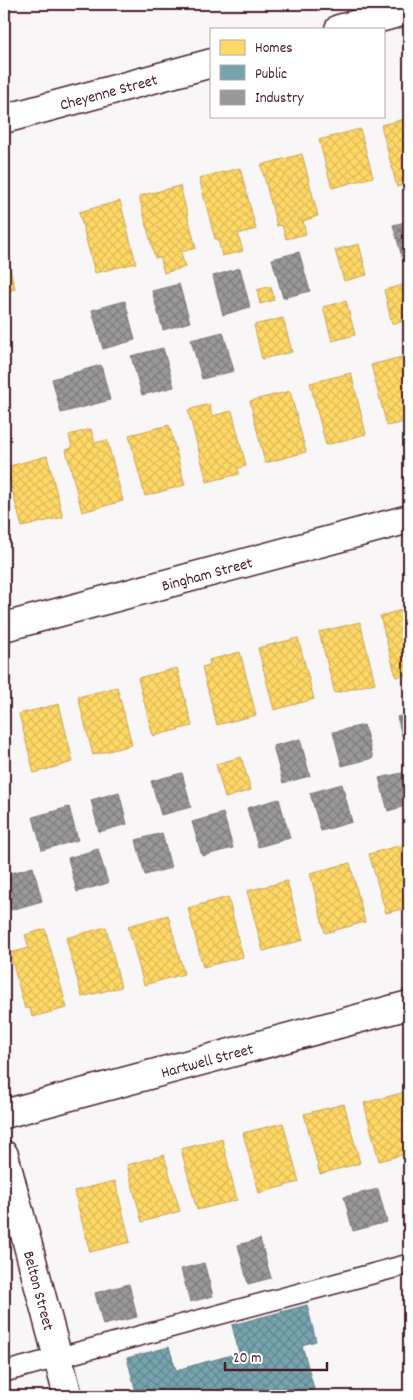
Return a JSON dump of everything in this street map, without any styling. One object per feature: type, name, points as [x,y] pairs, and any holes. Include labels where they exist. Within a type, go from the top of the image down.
[{"type":"street","points":[[343,28],[409,10]]},
{"type":"street","name":"Cheyenne Street","points":[[4,118],[210,64]]},
{"type":"street","name":"Bingham Street","points":[[4,627],[409,519]]},
{"type":"street","name":"Hartwell Street","points":[[4,1114],[409,1005]]},
{"type":"street","name":"Belton Street","points":[[4,1155],[68,1396]]},
{"type":"lane","points":[[4,1372],[409,1264]]},
{"type":"building: Homes","points":[[409,118],[409,183],[397,187],[381,125]]},
{"type":"building: Homes","points":[[360,129],[373,177],[332,188],[319,140]]},
{"type":"building: Homes","points":[[302,154],[318,216],[303,221],[306,234],[286,239],[282,225],[277,226],[261,165]]},
{"type":"building: Homes","points":[[240,168],[256,229],[238,234],[243,251],[222,256],[218,239],[215,239],[199,178]]},
{"type":"building: Homes","points":[[180,186],[196,248],[181,252],[185,267],[164,273],[160,257],[155,258],[139,196]]},
{"type":"building: Homes","points":[[120,201],[136,263],[95,273],[79,212]]},
{"type":"building: Homes","points":[[359,244],[367,275],[344,281],[335,250]]},
{"type":"building: Homes","points":[[4,245],[15,289],[4,292]]},
{"type":"building: Homes","points":[[407,284],[409,320],[392,324],[384,290]]},
{"type":"building: Homes","points":[[271,286],[274,300],[260,304],[257,290]]},
{"type":"building: Homes","points":[[346,301],[355,335],[332,341],[323,307]]},
{"type":"building: Homes","points":[[283,318],[292,352],[262,359],[254,325]]},
{"type":"building: Homes","points":[[409,355],[409,421],[387,426],[371,365]]},
{"type":"building: Homes","points":[[351,373],[366,434],[326,445],[310,383]]},
{"type":"building: Homes","points":[[290,391],[306,452],[265,463],[250,401]]},
{"type":"building: Homes","points":[[209,404],[212,416],[232,411],[246,466],[238,468],[239,474],[207,482],[188,410]]},
{"type":"building: Homes","points":[[169,425],[185,485],[145,496],[129,435]]},
{"type":"building: Homes","points":[[91,429],[95,443],[107,440],[123,501],[82,512],[66,450],[72,448],[69,435]]},
{"type":"building: Homes","points":[[47,456],[63,517],[22,527],[6,467]]},
{"type":"building: Homes","points":[[409,608],[409,674],[396,677],[380,616]]},
{"type":"building: Homes","points":[[360,622],[375,683],[335,693],[319,632]]},
{"type":"building: Homes","points":[[298,638],[314,699],[274,710],[258,648]]},
{"type":"building: Homes","points":[[240,652],[256,715],[217,725],[202,667],[210,665],[209,660]]},
{"type":"building: Homes","points":[[177,668],[192,726],[153,736],[138,678]]},
{"type":"building: Homes","points":[[117,687],[132,745],[93,755],[78,697]]},
{"type":"building: Homes","points":[[59,704],[73,762],[34,773],[19,714]]},
{"type":"building: Homes","points":[[241,757],[251,790],[225,798],[216,764]]},
{"type":"building: Homes","points":[[4,767],[8,784],[4,785]]},
{"type":"building: Homes","points":[[409,843],[409,907],[386,913],[369,854]]},
{"type":"building: Homes","points":[[350,863],[365,922],[325,933],[310,873]]},
{"type":"building: Homes","points":[[287,881],[303,940],[263,951],[247,891]]},
{"type":"building: Homes","points":[[228,897],[243,957],[203,967],[188,908]]},
{"type":"building: Homes","points":[[168,915],[184,974],[144,985],[128,926]]},
{"type":"building: Homes","points":[[106,927],[121,987],[82,997],[66,938]]},
{"type":"building: Homes","points":[[45,929],[67,1008],[32,1017],[30,1008],[25,1009],[10,953],[29,948],[25,935]]},
{"type":"building: Homes","points":[[405,1092],[409,1110],[409,1153],[379,1161],[364,1103]]},
{"type":"building: Homes","points":[[344,1104],[360,1163],[320,1174],[304,1114]]},
{"type":"building: Homes","points":[[283,1123],[299,1182],[259,1193],[243,1133]]},
{"type":"building: Homes","points":[[222,1139],[237,1200],[197,1210],[181,1149]]},
{"type":"building: Homes","points":[[164,1155],[180,1211],[142,1222],[127,1165]]},
{"type":"building: Homes","points":[[115,1181],[130,1242],[90,1252],[74,1191]]},
{"type":"building: Public","points":[[307,1305],[316,1341],[302,1345],[316,1396],[137,1396],[127,1358],[169,1347],[176,1370],[239,1353],[232,1325]]},
{"type":"building: Industry","points":[[409,221],[409,263],[404,264],[393,225]]},
{"type":"building: Industry","points":[[299,252],[310,291],[283,298],[272,259]]},
{"type":"building: Industry","points":[[240,268],[250,307],[223,315],[213,276]]},
{"type":"building: Industry","points":[[179,284],[190,322],[163,330],[152,291]]},
{"type":"building: Industry","points":[[125,301],[135,340],[103,349],[92,310]]},
{"type":"building: Industry","points":[[223,332],[234,371],[202,379],[191,340]]},
{"type":"building: Industry","points":[[163,348],[174,387],[142,395],[131,356]]},
{"type":"building: Industry","points":[[101,365],[110,400],[61,413],[52,379]]},
{"type":"building: Industry","points":[[409,714],[409,750],[406,750],[397,717]]},
{"type":"building: Industry","points":[[364,725],[373,758],[342,766],[333,732]]},
{"type":"building: Industry","points":[[300,739],[310,776],[283,783],[273,746]]},
{"type":"building: Industry","points":[[182,773],[191,807],[161,815],[151,781]]},
{"type":"building: Industry","points":[[402,773],[409,805],[388,811],[379,778]]},
{"type":"building: Industry","points":[[342,784],[352,822],[321,831],[310,793]]},
{"type":"building: Industry","points":[[119,792],[127,824],[99,832],[91,800]]},
{"type":"building: Industry","points":[[279,799],[290,838],[258,847],[247,808]]},
{"type":"building: Industry","points":[[69,807],[78,840],[42,850],[33,817]]},
{"type":"building: Industry","points":[[223,813],[233,848],[202,856],[192,822]]},
{"type":"building: Industry","points":[[162,833],[171,868],[145,875],[136,840]]},
{"type":"building: Industry","points":[[4,834],[9,854],[4,856]]},
{"type":"building: Industry","points":[[98,849],[108,883],[77,892],[68,858]]},
{"type":"building: Industry","points":[[33,867],[42,901],[11,910],[4,875]]},
{"type":"building: Industry","points":[[378,1189],[387,1222],[353,1231],[344,1197]]},
{"type":"building: Industry","points":[[260,1239],[271,1278],[248,1284],[238,1245]]},
{"type":"building: Industry","points":[[204,1263],[213,1296],[190,1302],[181,1269]]},
{"type":"building: Industry","points":[[129,1284],[137,1317],[103,1325],[95,1293]]}]
